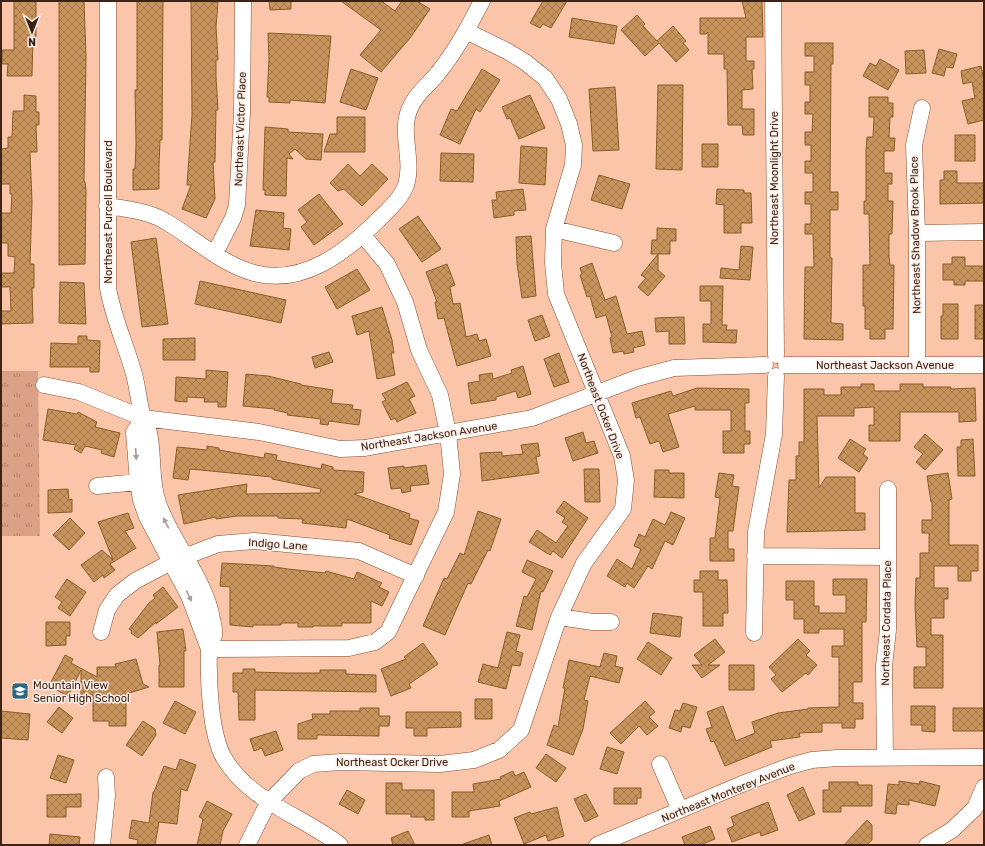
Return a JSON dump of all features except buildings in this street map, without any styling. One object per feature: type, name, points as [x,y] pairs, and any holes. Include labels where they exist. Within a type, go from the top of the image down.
[{"type":"street","name":"Northeast Purcell Boulevard","points":[[108,1],[107,206],[108,288],[111,309],[134,373],[143,418],[149,433],[153,480],[157,502],[166,523],[186,556],[206,598],[212,616],[214,633],[209,649],[212,727],[223,757],[244,784],[268,803],[314,827],[340,845]]},
{"type":"street","name":"Northeast Victor Place","points":[[215,253],[233,218],[237,205],[242,113],[243,1]]},
{"type":"street","points":[[107,206],[138,211],[160,219],[238,267],[254,273],[276,275],[299,273],[321,265],[340,254],[363,235],[396,202],[406,187],[410,171],[405,122],[417,95],[438,73],[466,31],[482,1]]},
{"type":"street","name":"Northeast Moonlight Drive","points":[[754,633],[756,532],[775,428],[773,1]]},
{"type":"street","name":"Northeast Ocker Drive","points":[[248,845],[268,803],[299,771],[312,764],[341,762],[440,764],[474,760],[499,750],[521,730],[559,617],[584,562],[623,508],[626,480],[622,456],[556,294],[553,263],[554,229],[573,161],[574,145],[569,124],[559,99],[545,78],[526,62],[466,31]]},
{"type":"street","name":"Northeast Shadow Brook Place","points":[[917,364],[917,233],[914,145],[922,108]]},
{"type":"street","points":[[554,229],[614,243]]},
{"type":"street","points":[[917,233],[984,232]]},
{"type":"street","points":[[209,649],[349,648],[375,642],[388,632],[446,512],[452,474],[448,434],[440,395],[419,350],[405,302],[387,264],[363,235]]},
{"type":"street","name":"Northeast Jackson Avenue","points":[[44,385],[79,392],[143,418],[259,432],[340,449],[365,448],[532,418],[637,378],[674,368],[775,365],[984,365]]},
{"type":"street","name":"Northeast Purcell Boulevard","points":[[143,418],[134,432],[138,482],[147,517],[189,596],[202,634],[209,649]]},
{"type":"street","points":[[96,486],[138,482]]},
{"type":"street","name":"Northeast Cordata Place","points":[[885,757],[884,666],[888,630],[888,489]]},
{"type":"street","name":"Indigo Lane","points":[[101,632],[107,610],[117,595],[135,581],[171,562],[218,544],[254,541],[358,551],[416,576]]},
{"type":"street","points":[[755,556],[887,557]]},
{"type":"street","points":[[559,617],[593,622],[611,622]]},
{"type":"street","name":"Northeast Monterey Avenue","points":[[597,845],[790,766],[812,760],[885,757],[984,757]]},
{"type":"street","points":[[660,764],[680,810]]},
{"type":"street","points":[[102,845],[107,796],[106,777]]},
{"type":"street","points":[[927,845],[952,830],[975,808],[984,787]]},
{"type":"green space","points":[[1,371],[38,371],[40,536],[1,536]]},
{"type":"place","name":"Mountain View Senior High School","points":[[20,691]]}]
